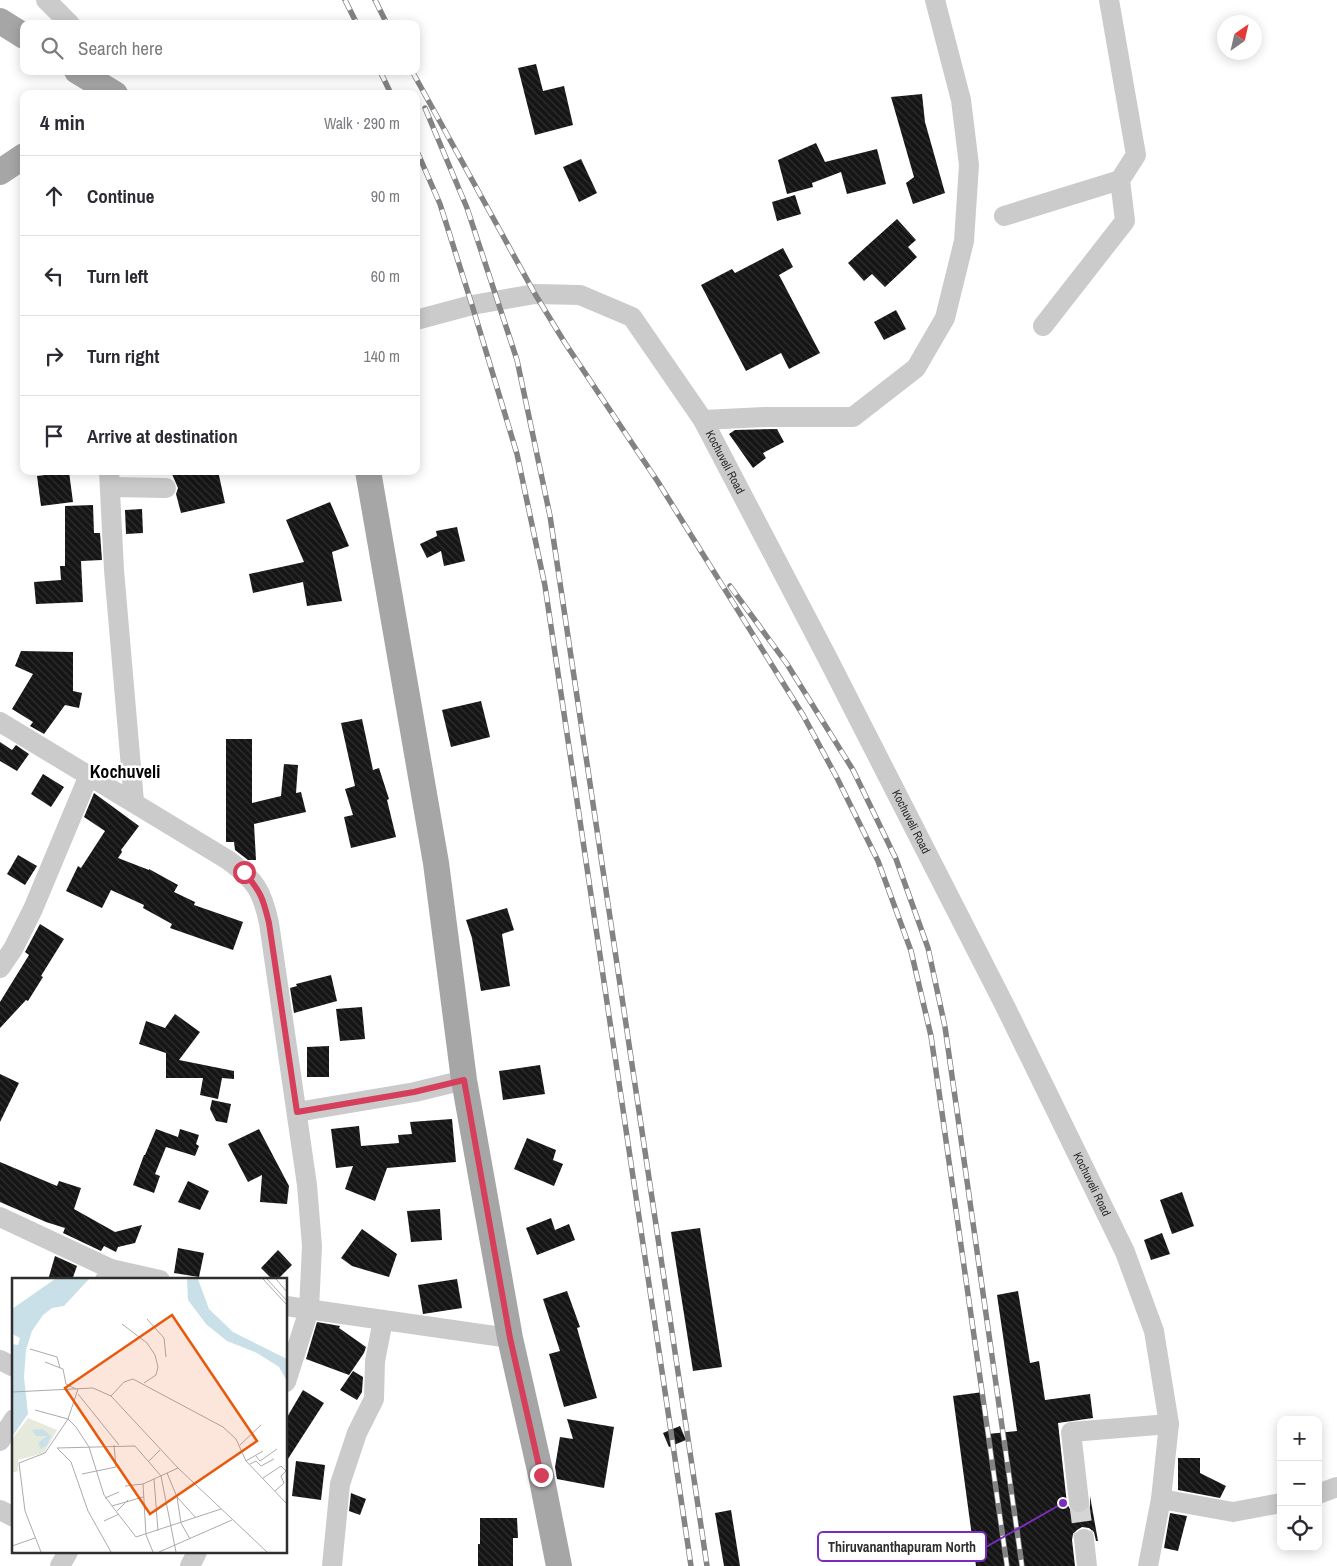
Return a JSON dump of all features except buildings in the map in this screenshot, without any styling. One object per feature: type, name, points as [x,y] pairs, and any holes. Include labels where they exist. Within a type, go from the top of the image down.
[{"type":"main road","points":[[0,21],[20,34]]},
{"type":"main road","points":[[0,172],[20,159]]},
{"type":"main road","points":[[369,475],[436,863],[464,1080],[510,1338],[541,1475],[559,1566]]},
{"type":"street","points":[[46,0],[66,20]]},
{"type":"street","points":[[703,420],[766,417],[853,417],[916,368],[945,318],[964,241],[969,165],[961,100],[935,0]]},
{"type":"street","points":[[1044,326],[1125,220],[1120,180],[1136,154],[1109,0]]},
{"type":"street","points":[[1004,216],[1120,180]]},
{"type":"street","name":"Kochuveli Road","points":[[420,319],[472,305],[535,294],[580,295],[632,316],[703,420],[827,657],[996,989],[1125,1252],[1154,1331],[1168,1424],[1161,1499],[1148,1566]]},
{"type":"street","points":[[134,802],[114,570],[110,479],[166,488]]},
{"type":"street","points":[[0,722],[228,860],[244,872],[258,888],[265,903],[297,1112],[307,1185],[312,1246],[309,1310],[288,1376]]},
{"type":"street","points":[[0,968],[14,950],[33,909],[89,775]]},
{"type":"street","points":[[297,1112],[414,1092],[464,1080]]},
{"type":"street","points":[[0,1217],[108,1274],[143,1278]]},
{"type":"street","points":[[288,1306],[510,1338]]},
{"type":"street","points":[[332,1566],[340,1484],[357,1433],[374,1399],[375,1361],[383,1320]]},
{"type":"street","points":[[0,1360],[12,1366]]},
{"type":"street","points":[[0,1441],[12,1422]]},
{"type":"street","points":[[1079,1502],[1071,1432],[1168,1424]]},
{"type":"street","points":[[1322,1493],[1337,1487]]},
{"type":"street","points":[[1161,1499],[1233,1512],[1277,1503]]},
{"type":"street","points":[[0,1510],[12,1516]]},
{"type":"street","points":[[1084,1539],[1087,1566]]},
{"type":"street","points":[[60,1566],[67,1554]]},
{"type":"street","points":[[190,1566],[196,1554]]},
{"type":"tunnel","points":[[1079,1502],[1084,1539]]},
{"type":"railway","points":[[345,0],[355,20]]},
{"type":"railway","points":[[375,0],[385,20]]},
{"type":"railway","points":[[382,75],[389,90]]},
{"type":"railway","points":[[414,75],[535,294],[565,343],[658,482],[803,715],[878,861],[911,951],[931,1036],[1007,1566]]},
{"type":"railway","points":[[425,108],[467,208],[517,360],[550,516],[707,1566]]},
{"type":"railway","points":[[420,158],[440,204],[517,454],[545,586],[691,1566]]},
{"type":"railway","points":[[730,586],[787,664],[853,770],[896,859],[928,948],[945,1027],[1022,1566]]},
{"type":"place","name":"Thiruvananthapuram North","points":[[1063,1503]]},
{"type":"district","name":"Kochuveli","points":[[125,771]]},
{"type":"route","points":[[244,872],[258,888],[265,903],[297,1112],[414,1092],[464,1080],[510,1338],[541,1475]]}]
